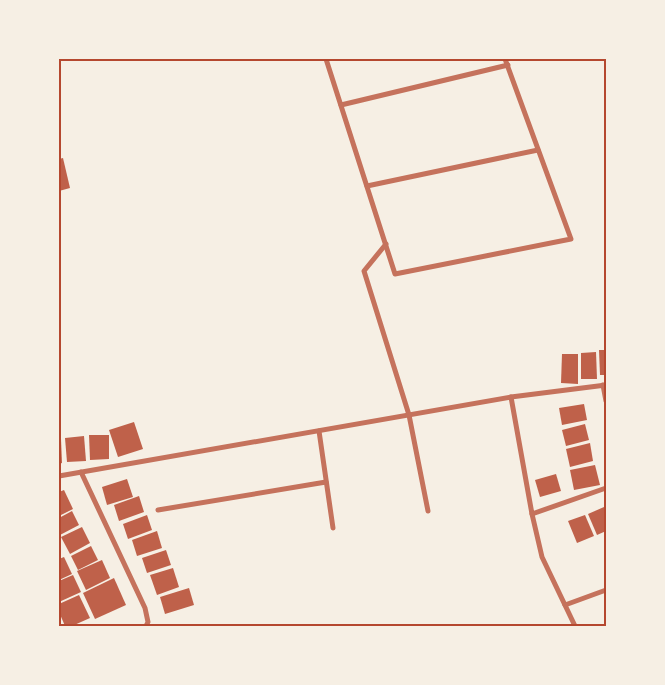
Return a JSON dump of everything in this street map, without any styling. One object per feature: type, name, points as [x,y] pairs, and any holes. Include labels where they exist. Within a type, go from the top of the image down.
[{"type":"street","points":[[326,59],[395,274],[570,239],[505,59]]},
{"type":"street","points":[[341,105],[508,65]]},
{"type":"street","points":[[367,186],[538,150]]},
{"type":"street","points":[[386,244],[364,271],[409,415],[428,510]]},
{"type":"street","points":[[59,476],[511,397],[605,385],[606,401]]},
{"type":"street","points":[[511,397],[532,514],[542,557],[575,626]]},
{"type":"street","points":[[319,431],[333,528]]},
{"type":"street","points":[[81,472],[144,608],[148,622],[146,626]]},
{"type":"street","points":[[158,510],[326,482]]},
{"type":"street","points":[[532,514],[606,488]]},
{"type":"street","points":[[565,606],[606,590]]},
{"type":"building","points":[[63,158],[70,188],[59,191],[59,159]]},
{"type":"building","points":[[599,350],[606,350],[606,375],[600,375]]},
{"type":"building","points":[[596,352],[597,379],[581,379],[581,353]]},
{"type":"building","points":[[562,354],[578,354],[578,384],[561,383]]},
{"type":"building","points":[[584,404],[587,420],[562,425],[559,408]]},
{"type":"building","points":[[134,422],[143,449],[118,457],[109,430]]},
{"type":"building","points":[[585,424],[589,440],[566,446],[562,430]]},
{"type":"building","points":[[89,435],[109,435],[109,459],[90,460]]},
{"type":"building","points":[[84,436],[86,461],[67,462],[65,438]]},
{"type":"building","points":[[59,439],[61,439],[62,463],[59,464]]},
{"type":"building","points":[[590,443],[593,461],[570,467],[566,449]]},
{"type":"building","points":[[595,465],[600,485],[574,490],[570,470]]},
{"type":"building","points":[[556,474],[561,491],[540,497],[535,480]]},
{"type":"building","points":[[127,479],[133,497],[107,505],[102,487]]},
{"type":"building","points":[[64,490],[73,509],[59,516],[59,492]]},
{"type":"building","points":[[139,496],[144,512],[119,521],[114,505]]},
{"type":"building","points":[[604,507],[606,531],[597,535],[588,514]]},
{"type":"building","points":[[72,511],[79,525],[60,535],[59,518]]},
{"type":"building","points":[[147,515],[152,530],[128,539],[123,524]]},
{"type":"building","points":[[585,515],[594,536],[577,543],[568,521]]},
{"type":"building","points":[[82,527],[90,543],[70,554],[61,537]]},
{"type":"building","points":[[157,531],[162,548],[137,556],[132,540]]},
{"type":"building","points":[[91,546],[98,560],[78,570],[71,556]]},
{"type":"building","points":[[166,550],[171,565],[147,573],[142,558]]},
{"type":"building","points":[[64,557],[72,574],[59,580],[59,559]]},
{"type":"building","points":[[102,560],[110,578],[86,590],[77,571]]},
{"type":"building","points":[[173,568],[179,587],[157,595],[150,575]]},
{"type":"building","points":[[73,575],[81,592],[59,602],[59,581]]},
{"type":"building","points":[[114,578],[126,605],[95,619],[83,593]]},
{"type":"building","points":[[189,588],[194,605],[165,614],[160,597]]},
{"type":"building","points":[[79,595],[90,618],[72,626],[65,626],[59,612],[59,604]]}]
